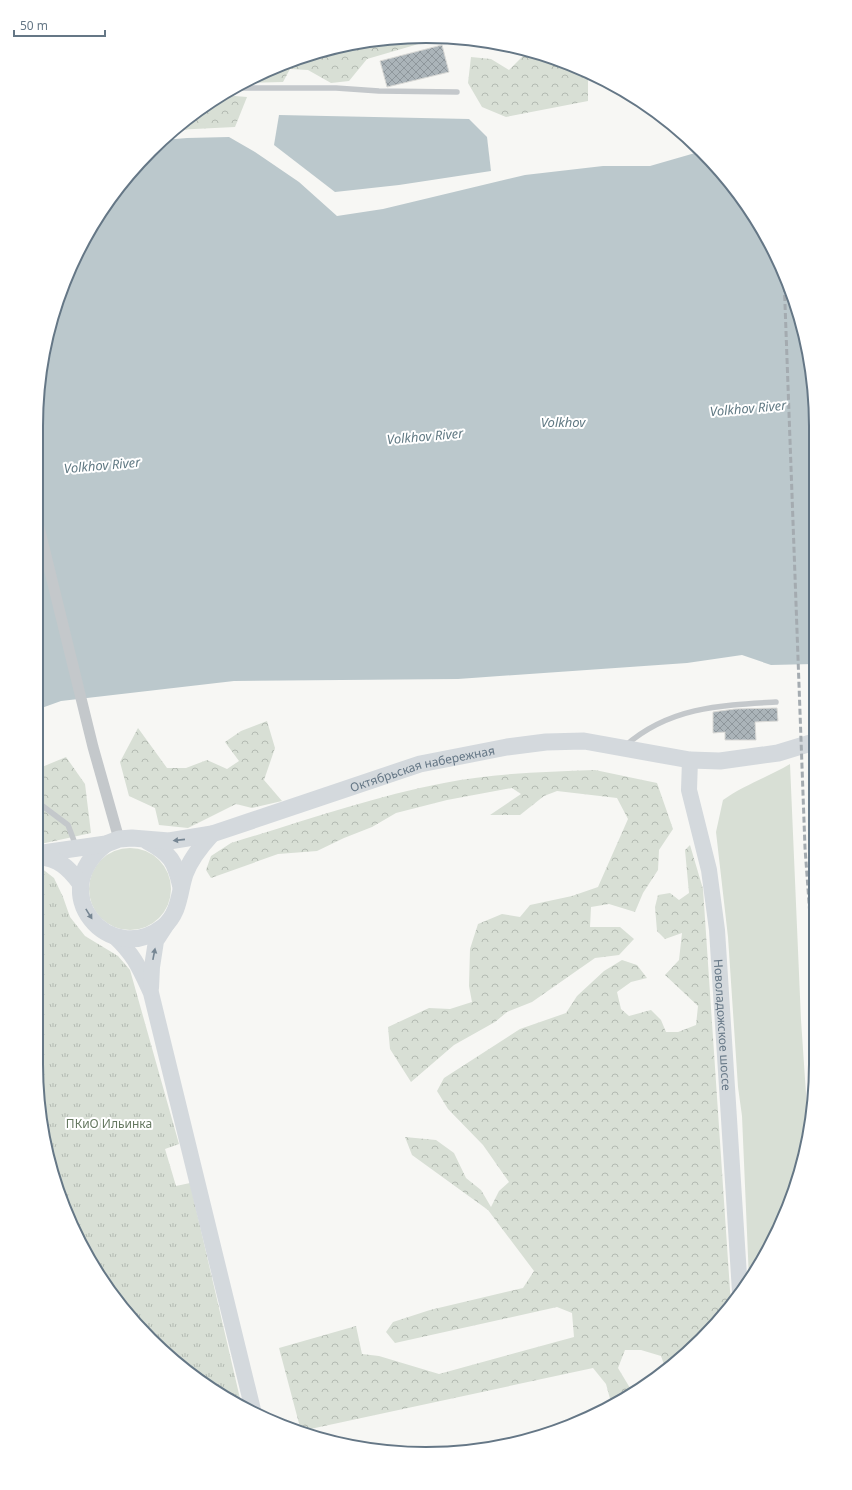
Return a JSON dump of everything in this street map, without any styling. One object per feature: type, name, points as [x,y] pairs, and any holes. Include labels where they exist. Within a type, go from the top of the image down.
[{"type":"main road","name":"Октябрьская набережная","points":[[43,853],[132,838],[169,841],[212,834],[420,764],[507,747],[546,742],[584,741],[690,760],[720,761],[778,753],[809,744]]},
{"type":"main road","name":"Новоладожское шоссе","points":[[690,760],[689,790],[709,870],[717,930],[739,1283]]},
{"type":"main road","points":[[151,993],[152,967],[156,941],[175,912],[180,900],[181,888],[191,860],[212,834]]},
{"type":"main road","points":[[144,840],[163,850],[176,867],[181,888]]},
{"type":"main road","points":[[112,841],[94,854],[84,867],[80,883],[81,900],[88,915],[99,928],[114,936],[130,952],[151,993],[252,1405]]},
{"type":"main road","points":[[43,856],[55,859],[69,869],[80,883]]},
{"type":"main road","points":[[114,936],[131,939],[149,936],[164,926],[175,912]]},
{"type":"street","points":[[43,543],[93,747],[112,841]]},
{"type":"lane","points":[[246,88],[336,88],[379,91],[457,92]]},
{"type":"lane","points":[[623,747],[654,725],[705,707],[722,704],[776,702]]},
{"type":"lane","points":[[43,806],[68,825],[77,848]]},
{"type":"green space","points":[[421,43],[367,59],[349,81],[331,83],[308,70],[290,69],[283,82],[256,83],[303,63],[351,50],[376,46]]},
{"type":"green space","points":[[523,56],[573,72],[588,79],[588,101],[506,117],[482,107],[468,83],[471,57],[491,59],[509,70]]},
{"type":"green space","points":[[232,96],[247,97],[235,127],[184,130]]},
{"type":"green space","points":[[267,721],[275,748],[264,780],[282,801],[252,808],[236,804],[188,828],[159,825],[155,808],[129,796],[120,762],[138,728],[167,768],[186,768],[207,760],[227,769],[239,761],[225,742],[241,731]]},
{"type":"green space","points":[[66,757],[85,784],[91,833],[43,843],[43,767]]},
{"type":"green space","points":[[790,764],[801,1020],[807,1105],[802,1139],[789,1187],[770,1233],[749,1270],[742,1116],[738,1087],[728,937],[716,832],[723,800]]},
{"type":"green space","points":[[595,770],[657,783],[673,829],[659,850],[658,870],[643,893],[635,912],[609,904],[591,907],[590,927],[620,927],[634,939],[619,955],[595,958],[532,1002],[507,1012],[495,1022],[454,1045],[411,1082],[390,1049],[388,1027],[429,1008],[450,1009],[472,1002],[469,986],[470,949],[478,924],[502,914],[520,917],[530,905],[572,896],[598,887],[628,819],[617,798],[557,791],[544,796],[520,815],[490,815],[521,794],[512,788],[447,800],[396,813],[372,827],[317,851],[278,854],[211,878],[206,870],[211,856],[231,843],[336,810],[390,795],[444,783],[481,777]]},
{"type":"green space","points":[[690,845],[703,889],[730,1296],[697,1335],[664,1364],[661,1356],[641,1350],[625,1350],[618,1368],[630,1388],[610,1400],[606,1384],[593,1368],[310,1429],[300,1426],[279,1348],[356,1326],[362,1354],[379,1356],[439,1374],[574,1337],[572,1313],[557,1307],[395,1343],[386,1332],[393,1322],[430,1310],[523,1288],[534,1271],[488,1210],[412,1155],[405,1137],[436,1140],[454,1153],[466,1178],[481,1190],[491,1207],[499,1191],[509,1182],[483,1145],[448,1109],[437,1091],[444,1078],[520,1029],[566,1013],[577,996],[604,971],[622,960],[637,965],[647,978],[631,982],[617,992],[621,1009],[629,1016],[651,1010],[661,1020],[666,1032],[678,1032],[696,1025],[698,1006],[665,975],[679,960],[682,933],[665,939],[657,931],[655,907],[658,895],[670,893],[679,900],[689,893],[685,850]]},
{"type":"green space","points":[[122,848],[138,848],[153,855],[164,866],[171,881],[171,897],[168,905],[159,918],[146,927],[138,930],[122,930],[107,923],[96,912],[89,897],[89,881],[96,866],[107,855]]},
{"type":"green space","name":"ПКиО Ильинка","points":[[43,869],[54,878],[70,917],[85,936],[118,956],[130,970],[179,1144],[165,1149],[176,1186],[190,1183],[240,1399],[193,1368],[173,1352],[138,1317],[122,1297],[94,1256],[72,1211],[63,1187],[50,1139],[44,1089]]},
{"type":"water","points":[[279,115],[469,119],[487,137],[491,171],[399,185],[335,192],[274,145]]},
{"type":"water","name":"Volkhov","points":[[229,137],[255,152],[299,182],[337,216],[383,209],[525,175],[603,166],[650,166],[695,153],[730,193],[758,235],[770,257],[789,303],[802,351],[806,376],[809,426],[809,664],[771,665],[742,655],[687,663],[458,679],[234,681],[61,701],[43,707],[43,426],[46,376],[56,327],[63,303],[82,257],[94,234],[108,213],[138,173],[155,155],[172,139]]},
{"type":"building","points":[[442,45],[449,72],[387,87],[380,61]]},
{"type":"building","points":[[777,708],[778,721],[755,722],[756,740],[725,740],[725,732],[713,733],[713,712],[735,709]]},
{"type":"railway","points":[[785,291],[805,848],[809,902]]},
{"type":"water label","name":"Volkhov River","points":[[748,408]]},
{"type":"water label","name":"Volkhov River","points":[[425,436]]},
{"type":"water label","name":"Volkhov River","points":[[102,465]]}]
